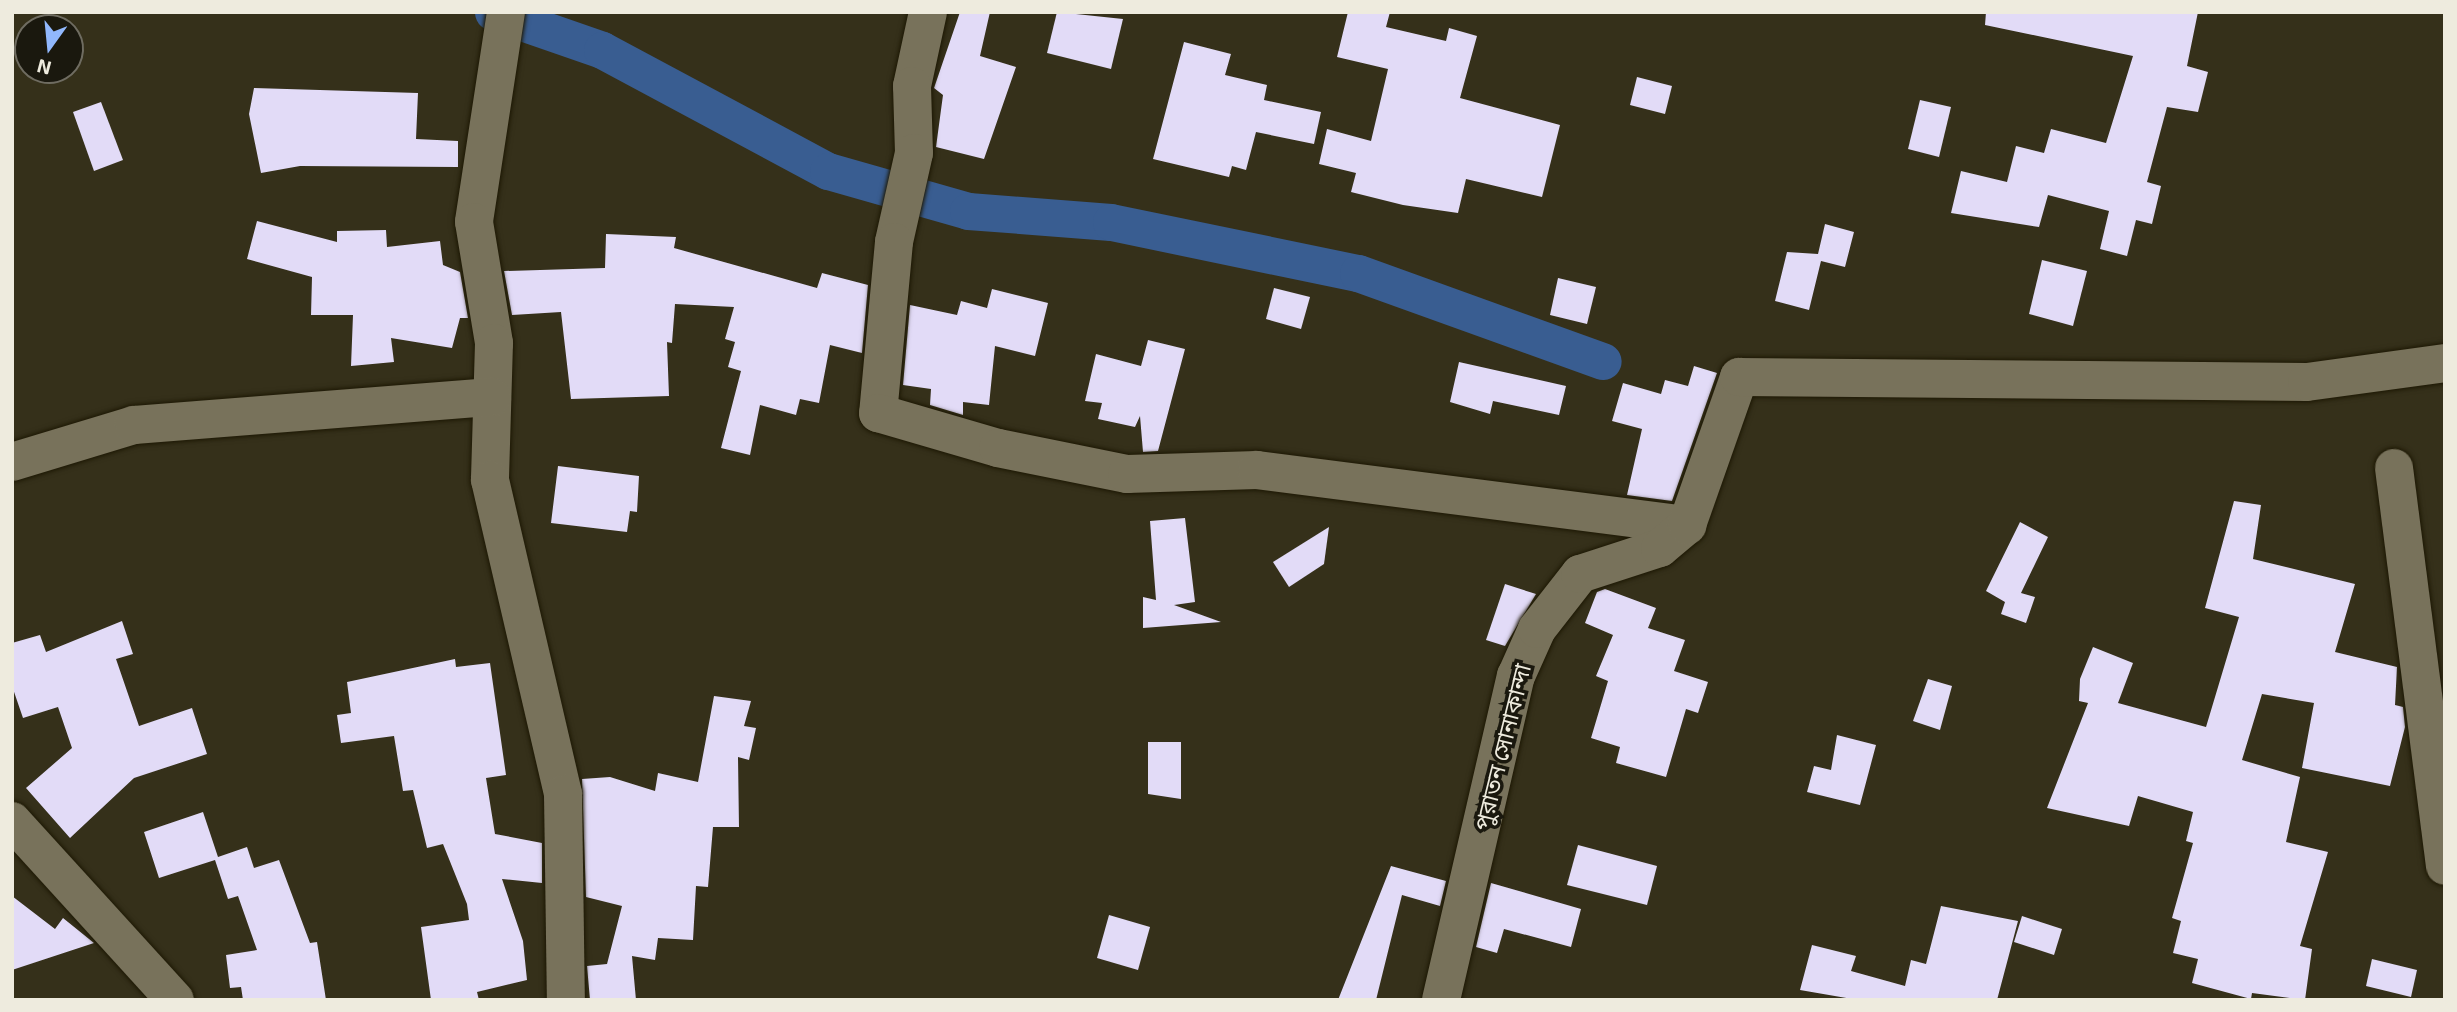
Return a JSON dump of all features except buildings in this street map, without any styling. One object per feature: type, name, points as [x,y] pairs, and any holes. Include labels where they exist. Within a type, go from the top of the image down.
[{"type":"street","points":[[506,12],[474,222],[494,343],[490,480],[563,794],[566,1000]]},
{"type":"street","points":[[928,12],[912,86],[914,153],[894,242],[878,413],[998,448],[1127,474],[1257,470],[1687,524]]},
{"type":"street","name":"পুরাতন সোনাকান্দা","points":[[1441,1000],[1516,676],[1537,629],[1580,573],[1660,548],[1687,524],[1739,377],[2307,382],[2445,363]]},
{"type":"street","points":[[12,462],[134,425],[492,397]]},
{"type":"street","points":[[2394,468],[2445,866]]},
{"type":"street","points":[[12,821],[175,1000]]},
{"type":"waterway","points":[[493,12],[602,50],[828,171],[968,211],[1111,222],[1358,273],[1603,361]]}]
